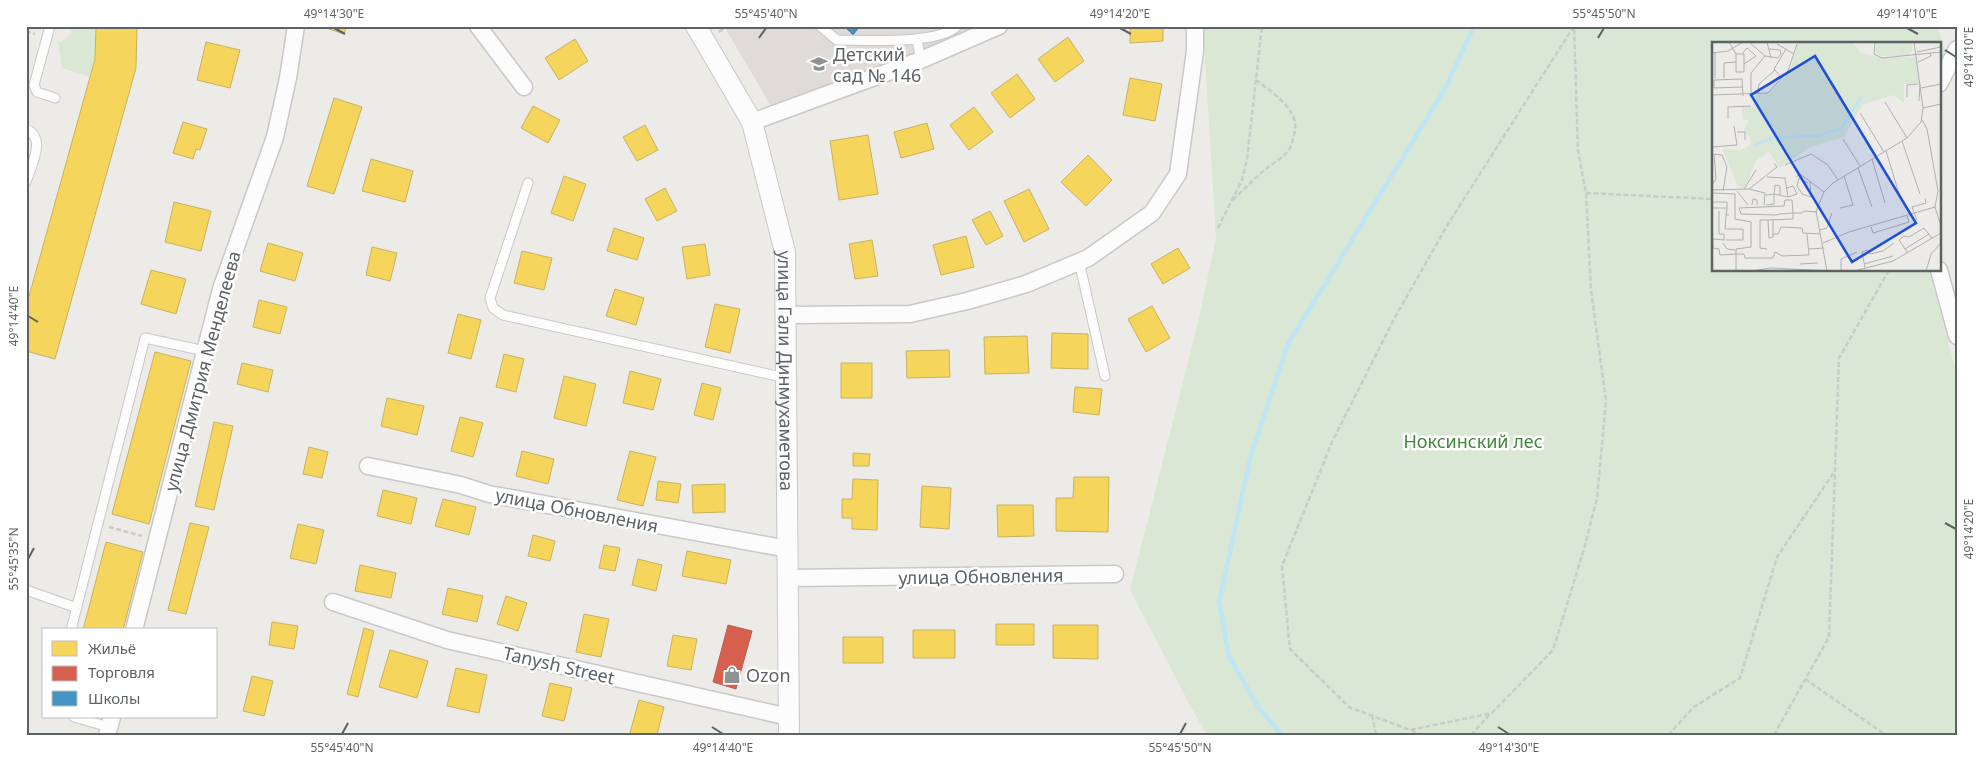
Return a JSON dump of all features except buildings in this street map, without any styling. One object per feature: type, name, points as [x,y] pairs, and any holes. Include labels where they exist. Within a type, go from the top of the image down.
[{"type":"street","name":"улица Дмитрия Менделеева","points":[[135,628],[221,289],[275,137],[288,78],[296,26]]},
{"type":"street","points":[[478,26],[524,87]]},
{"type":"street","name":"улица Гали Динмухаметова","points":[[696,26],[752,122],[785,252],[789,726]]},
{"type":"street","points":[[752,122],[921,60],[999,26]]},
{"type":"street","points":[[786,315],[910,314],[967,301],[1026,284],[1088,258],[1152,214],[1178,174],[1195,51],[1195,26]]},
{"type":"street","points":[[1940,83],[1952,70],[1957,50]]},
{"type":"street","points":[[1939,271],[1957,336]]},
{"type":"street","name":"улица Обновления","points":[[368,466],[460,485],[489,494],[788,549]]},
{"type":"street","name":"улица Обновления","points":[[788,578],[1115,574]]},
{"type":"street","name":"Tanysh Street","points":[[333,602],[447,640],[789,726]]},
{"type":"lane","points":[[50,26],[34,85],[38,92],[56,98]]},
{"type":"lane","points":[[820,26],[837,40],[917,40],[952,31],[957,26]]},
{"type":"lane","points":[[917,40],[921,60]]},
{"type":"lane","points":[[26,129],[34,133],[37,141],[26,182]]},
{"type":"lane","points":[[528,183],[490,298],[493,308],[503,314],[786,378]]},
{"type":"lane","points":[[1079,262],[1105,376]]},
{"type":"lane","points":[[72,628],[145,338],[205,351]]},
{"type":"lane","points":[[26,590],[77,608]]},
{"type":"lane","points":[[78,718],[109,726]]},
{"type":"path","points":[[715,34],[727,26]]},
{"type":"path","points":[[1218,228],[1242,180],[1262,26]]},
{"type":"path","points":[[1471,735],[1553,650],[1584,549],[1597,498],[1606,401],[1591,290],[1586,194],[1578,151],[1574,26]]},
{"type":"path","points":[[1492,713],[1410,730],[1349,707],[1290,649],[1282,566],[1332,442],[1394,319],[1448,224],[1574,26]]},
{"type":"path","points":[[1230,203],[1266,168],[1281,157],[1289,148],[1294,133],[1295,122],[1290,112],[1282,101],[1256,80]]},
{"type":"path","points":[[1586,194],[1712,199]]},
{"type":"path","points":[[1774,735],[1829,637],[1839,358],[1888,271]]},
{"type":"path","points":[[1668,735],[1694,707],[1740,678],[1778,557],[1835,470]]},
{"type":"path","points":[[98,524],[150,538]]},
{"type":"path","points":[[1805,679],[1886,735]]},
{"type":"path","points":[[1372,715],[1376,735]]},
{"type":"path","points":[[1413,730],[1416,735]]},
{"type":"shaded area","name":"Детский сад № 146","points":[[724,26],[985,26],[960,39],[772,108]]},
{"type":"green space","points":[[70,26],[96,26],[95,59],[90,77],[62,68],[58,41],[62,42],[71,33]]},
{"type":"green space","name":"Ноксинский лес","points":[[1203,26],[1937,26],[1946,53],[1940,81],[1940,42],[1712,42],[1712,271],[1929,271],[1957,375],[1957,735],[1207,735],[1130,590],[1196,331],[1216,239]]},
{"type":"waterway","points":[[1282,735],[1259,708],[1229,657],[1219,602],[1251,455],[1288,344],[1445,89],[1474,26]]},
{"type":"place","name":"Детский сад № 146","points":[[819,64]]},
{"type":"place","name":"Ozon","points":[[732,675]]}]
